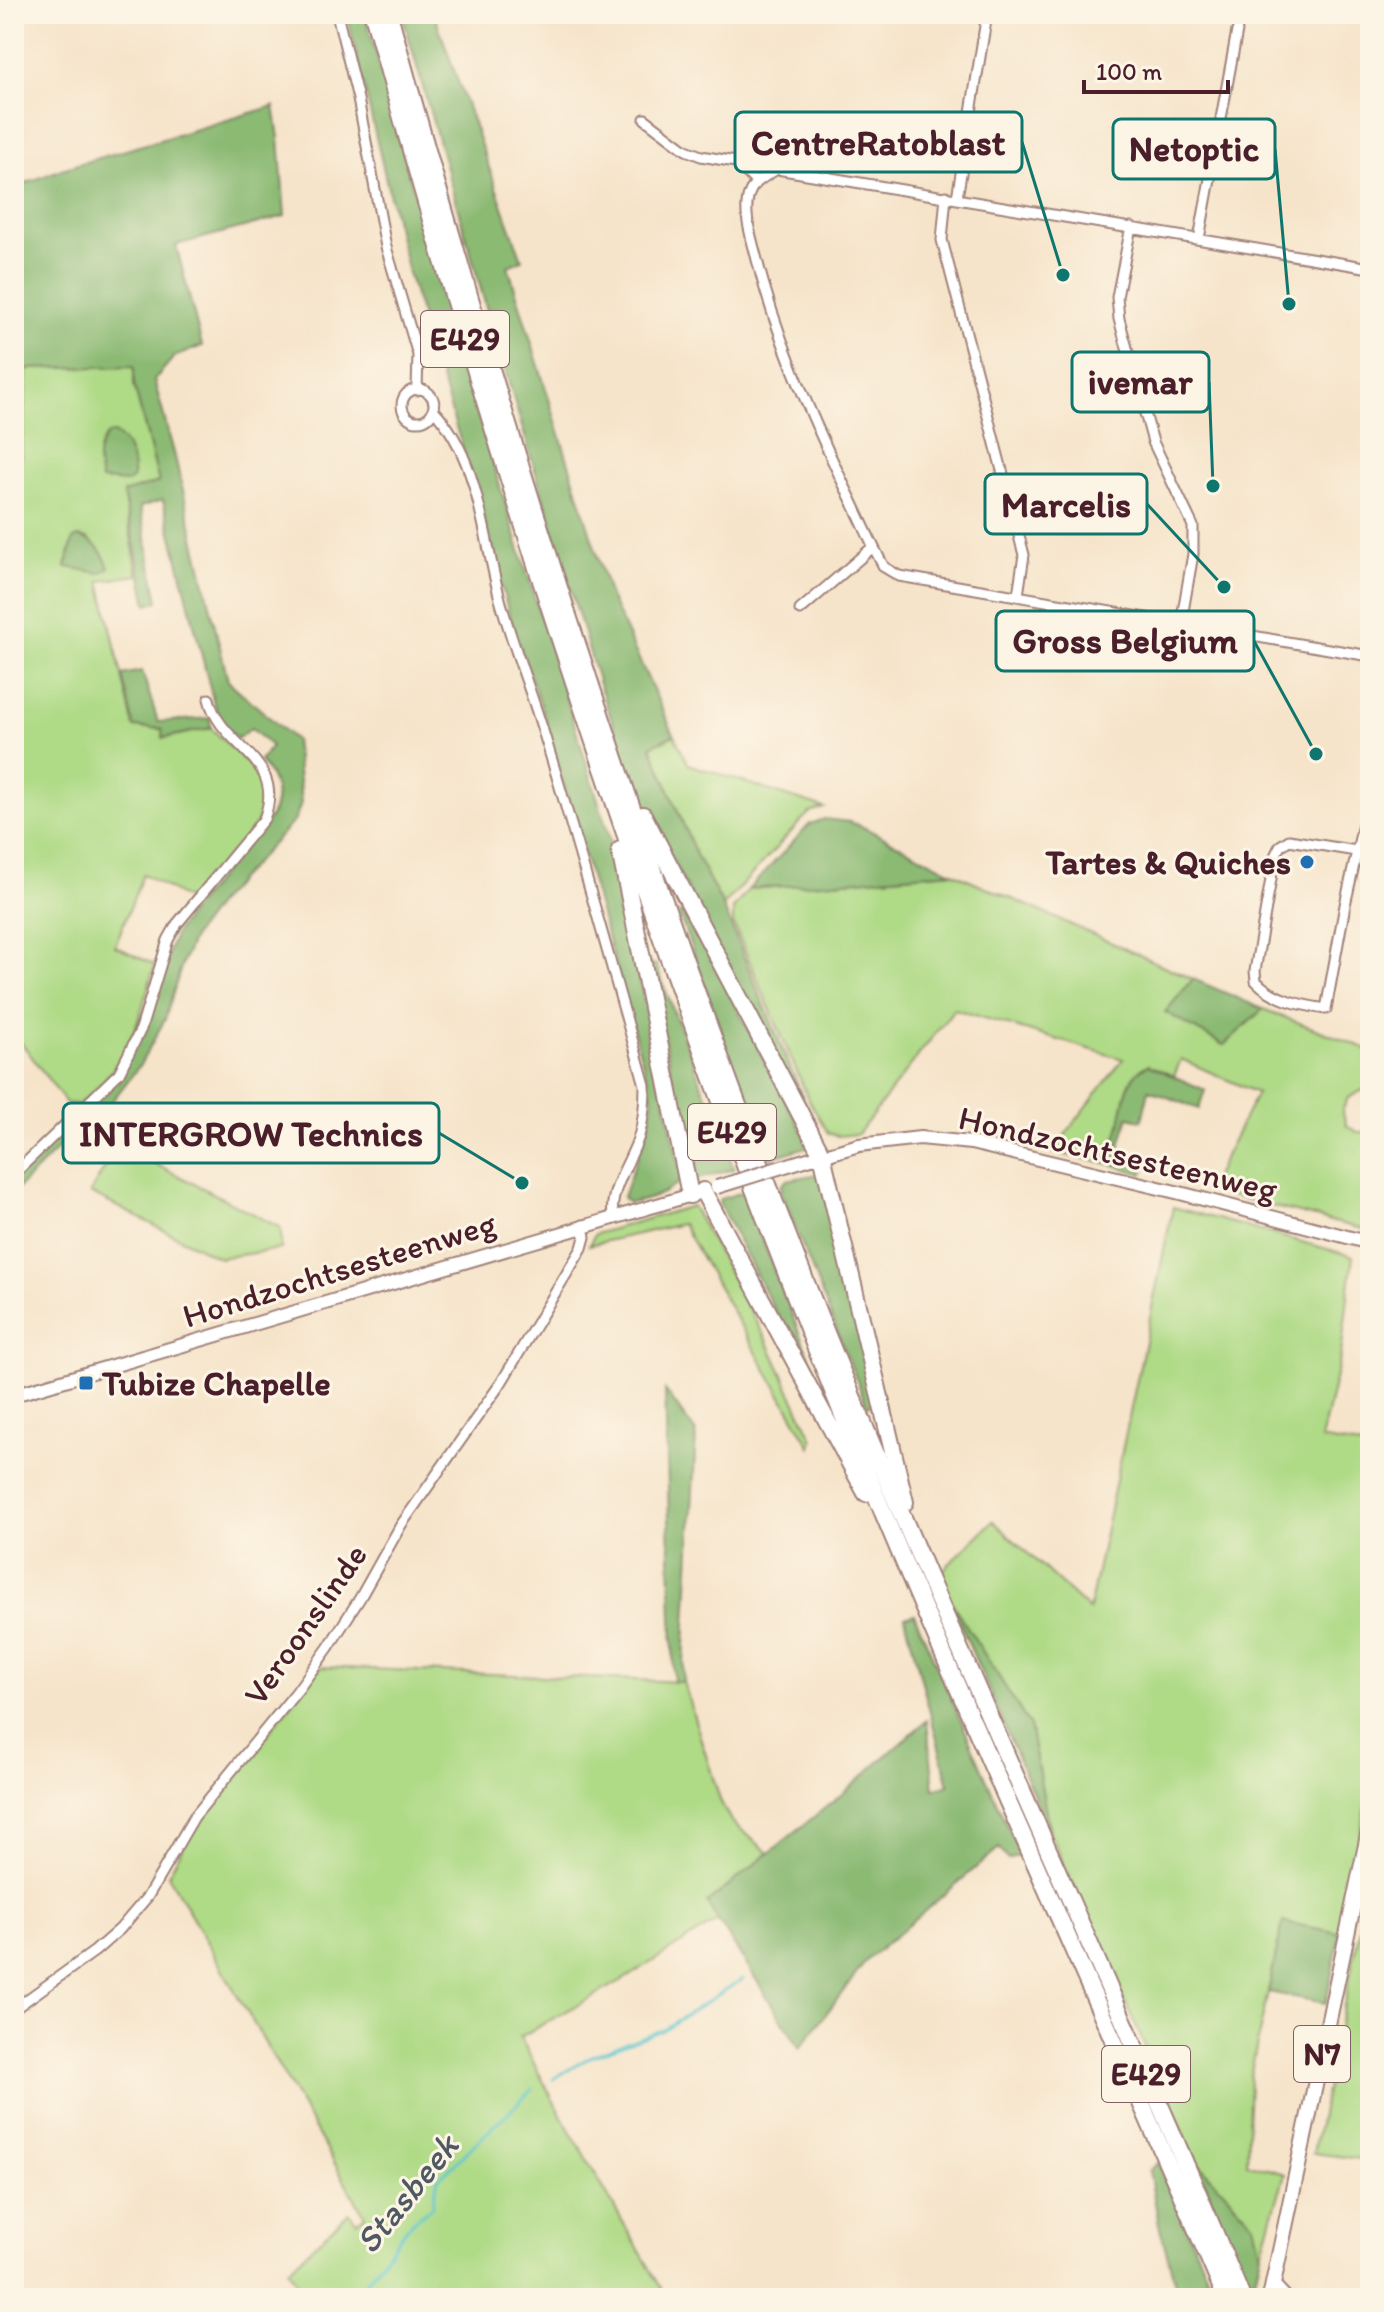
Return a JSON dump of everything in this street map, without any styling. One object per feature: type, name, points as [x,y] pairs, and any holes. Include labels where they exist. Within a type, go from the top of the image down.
[{"type":"highway","name":"E429","points":[[373,14],[432,231],[547,606],[592,744],[734,1138],[884,1515],[1226,2298]]},
{"type":"highway","name":"E429","points":[[389,14],[494,384],[602,725],[753,1145],[911,1539],[1242,2298]]},
{"type":"highway","points":[[602,725],[618,751],[638,806],[674,879],[816,1157],[905,1499],[911,1539]]},
{"type":"highway","points":[[592,744],[703,1191],[863,1490],[884,1515]]},
{"type":"main road","name":"Hondzochtsesteenweg","points":[[14,1395],[816,1157],[859,1145],[920,1138],[971,1143],[1370,1243]]},
{"type":"main road","name":"N7","points":[[1270,2298],[1370,1826]]},
{"type":"street","points":[[337,14],[358,99],[386,247],[418,355],[417,390]]},
{"type":"street","points":[[987,14],[942,240],[1024,555],[1018,595]]},
{"type":"street","points":[[1199,239],[1237,31]]},
{"type":"street","points":[[645,119],[686,150],[736,162],[756,182]]},
{"type":"street","points":[[1370,268],[777,169],[756,182],[748,196],[747,209],[765,296],[798,383],[884,567],[899,576],[1370,656]]},
{"type":"street","points":[[1131,227],[1117,297],[1119,319],[1153,442],[1193,526],[1193,554],[1181,623]]},
{"type":"street","points":[[417,390],[429,394],[433,409],[428,418],[419,421],[406,416],[403,402],[408,393],[417,390]]},
{"type":"street","points":[[433,409],[458,444],[472,483],[503,610],[578,846],[645,1085],[645,1109],[638,1138],[616,1192],[613,1216]]},
{"type":"street","points":[[800,610],[873,547]]},
{"type":"street","points":[[14,1174],[119,1073],[141,1029],[168,940],[188,910],[264,819],[270,802],[270,786],[264,771],[219,723],[209,699]]},
{"type":"street","points":[[1356,851],[1289,840],[1280,846],[1275,856],[1255,971],[1256,981],[1267,993],[1301,1005],[1326,1009],[1370,793]]},
{"type":"street","name":"Veroonslinde","points":[[14,2009],[95,1951],[120,1929],[163,1874],[194,1817],[297,1691],[360,1598],[401,1525],[501,1383],[582,1248],[585,1237],[583,1225]]},
{"type":"street","points":[[1273,2282],[1288,2298]]},
{"type":"green space","points":[[347,14],[365,14],[461,362],[608,832],[682,1179],[657,1196],[643,1200],[628,1203],[623,1197],[650,1121],[653,1099],[546,721],[511,621],[471,475],[408,273]]},
{"type":"green space","points":[[402,14],[434,14],[522,260],[508,266],[610,597],[674,735],[651,746],[696,855],[723,906],[814,1125],[811,1128],[637,791],[600,687]]},
{"type":"green space","points":[[274,106],[285,216],[176,245],[202,346],[174,357],[154,380],[228,681],[295,740],[301,803],[295,820],[220,900],[194,935],[165,1019],[140,1065],[98,1119],[91,1116],[14,1192],[14,1178],[110,1086],[155,989],[176,932],[270,817],[276,794],[273,781],[260,761],[271,746],[251,728],[237,739],[221,722],[214,704],[163,500],[140,507],[158,601],[147,604],[123,493],[159,482],[134,384],[134,366],[27,369],[14,366],[14,188],[62,169]]},
{"type":"green space","points":[[134,365],[134,385],[159,482],[123,494],[138,575],[100,581],[134,727],[163,729],[164,738],[211,728],[258,773],[266,800],[256,825],[190,901],[143,874],[115,946],[155,965],[136,1025],[121,1057],[110,1073],[79,1104],[66,1103],[14,1033],[14,737],[22,716],[16,531],[27,369]],"holes":[[[78,537],[87,539],[98,548],[66,567],[73,540]]]},
{"type":"green space","points":[[114,433],[127,447],[133,465],[133,478],[127,482],[101,480],[99,450],[108,434]]},
{"type":"green space","points":[[78,537],[98,548],[109,568],[100,573],[66,567],[73,540]]},
{"type":"green space","points":[[142,671],[158,722],[210,718],[211,728],[163,738],[162,729],[134,727],[122,675]]},
{"type":"green space","points":[[674,735],[688,764],[824,808],[809,813],[723,906],[696,855],[651,746]]},
{"type":"green space","points":[[824,819],[863,827],[952,872],[749,889],[810,824]]},
{"type":"green space","points":[[952,872],[1193,979],[1166,1012],[1223,1045],[1263,1009],[1370,1050],[1370,1080],[1365,1089],[1348,1098],[1342,1111],[1347,1126],[1359,1133],[1370,1133],[1370,1231],[1208,1190],[1257,1093],[1181,1059],[1174,1076],[1148,1065],[1133,1077],[1117,1135],[1106,1155],[1110,1164],[1052,1152],[1123,1059],[954,1009],[858,1134],[837,1136],[828,1133],[810,1102],[733,923],[733,909],[749,889]]},
{"type":"green space","points":[[686,912],[810,1146],[767,1159],[679,914]]},
{"type":"green space","points":[[648,963],[656,965],[734,1169],[694,1180]]},
{"type":"green space","points":[[1193,979],[1263,1009],[1224,1045],[1165,1012]]},
{"type":"green space","points":[[1148,1065],[1205,1090],[1199,1109],[1149,1090],[1142,1120],[1128,1117],[1118,1152],[1146,1162],[1143,1174],[1110,1164],[1106,1155],[1117,1135],[1129,1085],[1133,1077]]},
{"type":"green space","points":[[118,1145],[281,1228],[281,1249],[219,1258],[90,1193]]},
{"type":"green space","points":[[818,1174],[823,1180],[875,1403],[867,1406],[783,1197],[781,1186],[787,1180]]},
{"type":"green space","points":[[743,1192],[819,1382],[813,1385],[719,1203],[720,1199]]},
{"type":"green space","points":[[692,1206],[768,1343],[813,1439],[811,1447],[682,1224],[589,1245],[595,1234]]},
{"type":"green space","points":[[1173,1207],[1353,1256],[1341,1354],[1321,1439],[1370,1448],[1370,1786],[1340,1933],[1283,1922],[1250,2076],[1247,2163],[1285,2174],[1261,2253],[1254,2224],[1196,2161],[1050,1833],[1030,1726],[950,1600],[939,1574],[993,1521],[1089,1610]]},
{"type":"green space","points":[[665,1390],[696,1433],[683,1682],[674,1682]]},
{"type":"green space","points":[[950,1600],[1030,1726],[1050,1833]]},
{"type":"green space","points":[[914,1614],[1020,1855],[1008,1860],[999,1848],[867,1960],[800,2048],[707,1903],[846,1791],[927,1720],[934,1789],[949,1785],[905,1617]]},
{"type":"green space","points":[[321,1667],[683,1682],[720,1800],[731,1821],[769,1853],[707,1903],[719,1920],[621,1981],[520,2037],[561,2115],[667,2298],[306,2298],[288,2269],[349,2213],[356,2222],[365,2216],[168,1875],[194,1826]]},
{"type":"green space","points":[[1370,1881],[1370,2160],[1313,2153]]},
{"type":"green space","points":[[1283,1922],[1340,1933],[1326,2003],[1268,1992]]},
{"type":"green space","points":[[1196,2161],[1254,2224],[1261,2253],[1251,2296]]},
{"type":"green space","points":[[1158,2163],[1217,2298],[1179,2298],[1159,2224],[1149,2171]]},
{"type":"waterway","name":"Stasbeek","points":[[553,2079],[590,2057],[664,2029],[743,1979]]},
{"type":"waterway","name":"Stasbeek","points":[[354,2298],[408,2226],[432,2206],[438,2179],[533,2089]]},
{"type":"place","name":"CentreRatoblast","points":[[1063,275]]},
{"type":"place","name":"Netoptic","points":[[1289,304]]},
{"type":"place","name":"ivemar","points":[[1213,486]]},
{"type":"place","name":"Marcelis","points":[[1224,587]]},
{"type":"place","name":"Gross Belgium","points":[[1316,754]]},
{"type":"place","name":"Tartes & Quiches","points":[[1307,862]]},
{"type":"place","name":"INTERGROW Technics","points":[[522,1183]]},
{"type":"place","name":"Tubize Chapelle","points":[[86,1383]]}]
